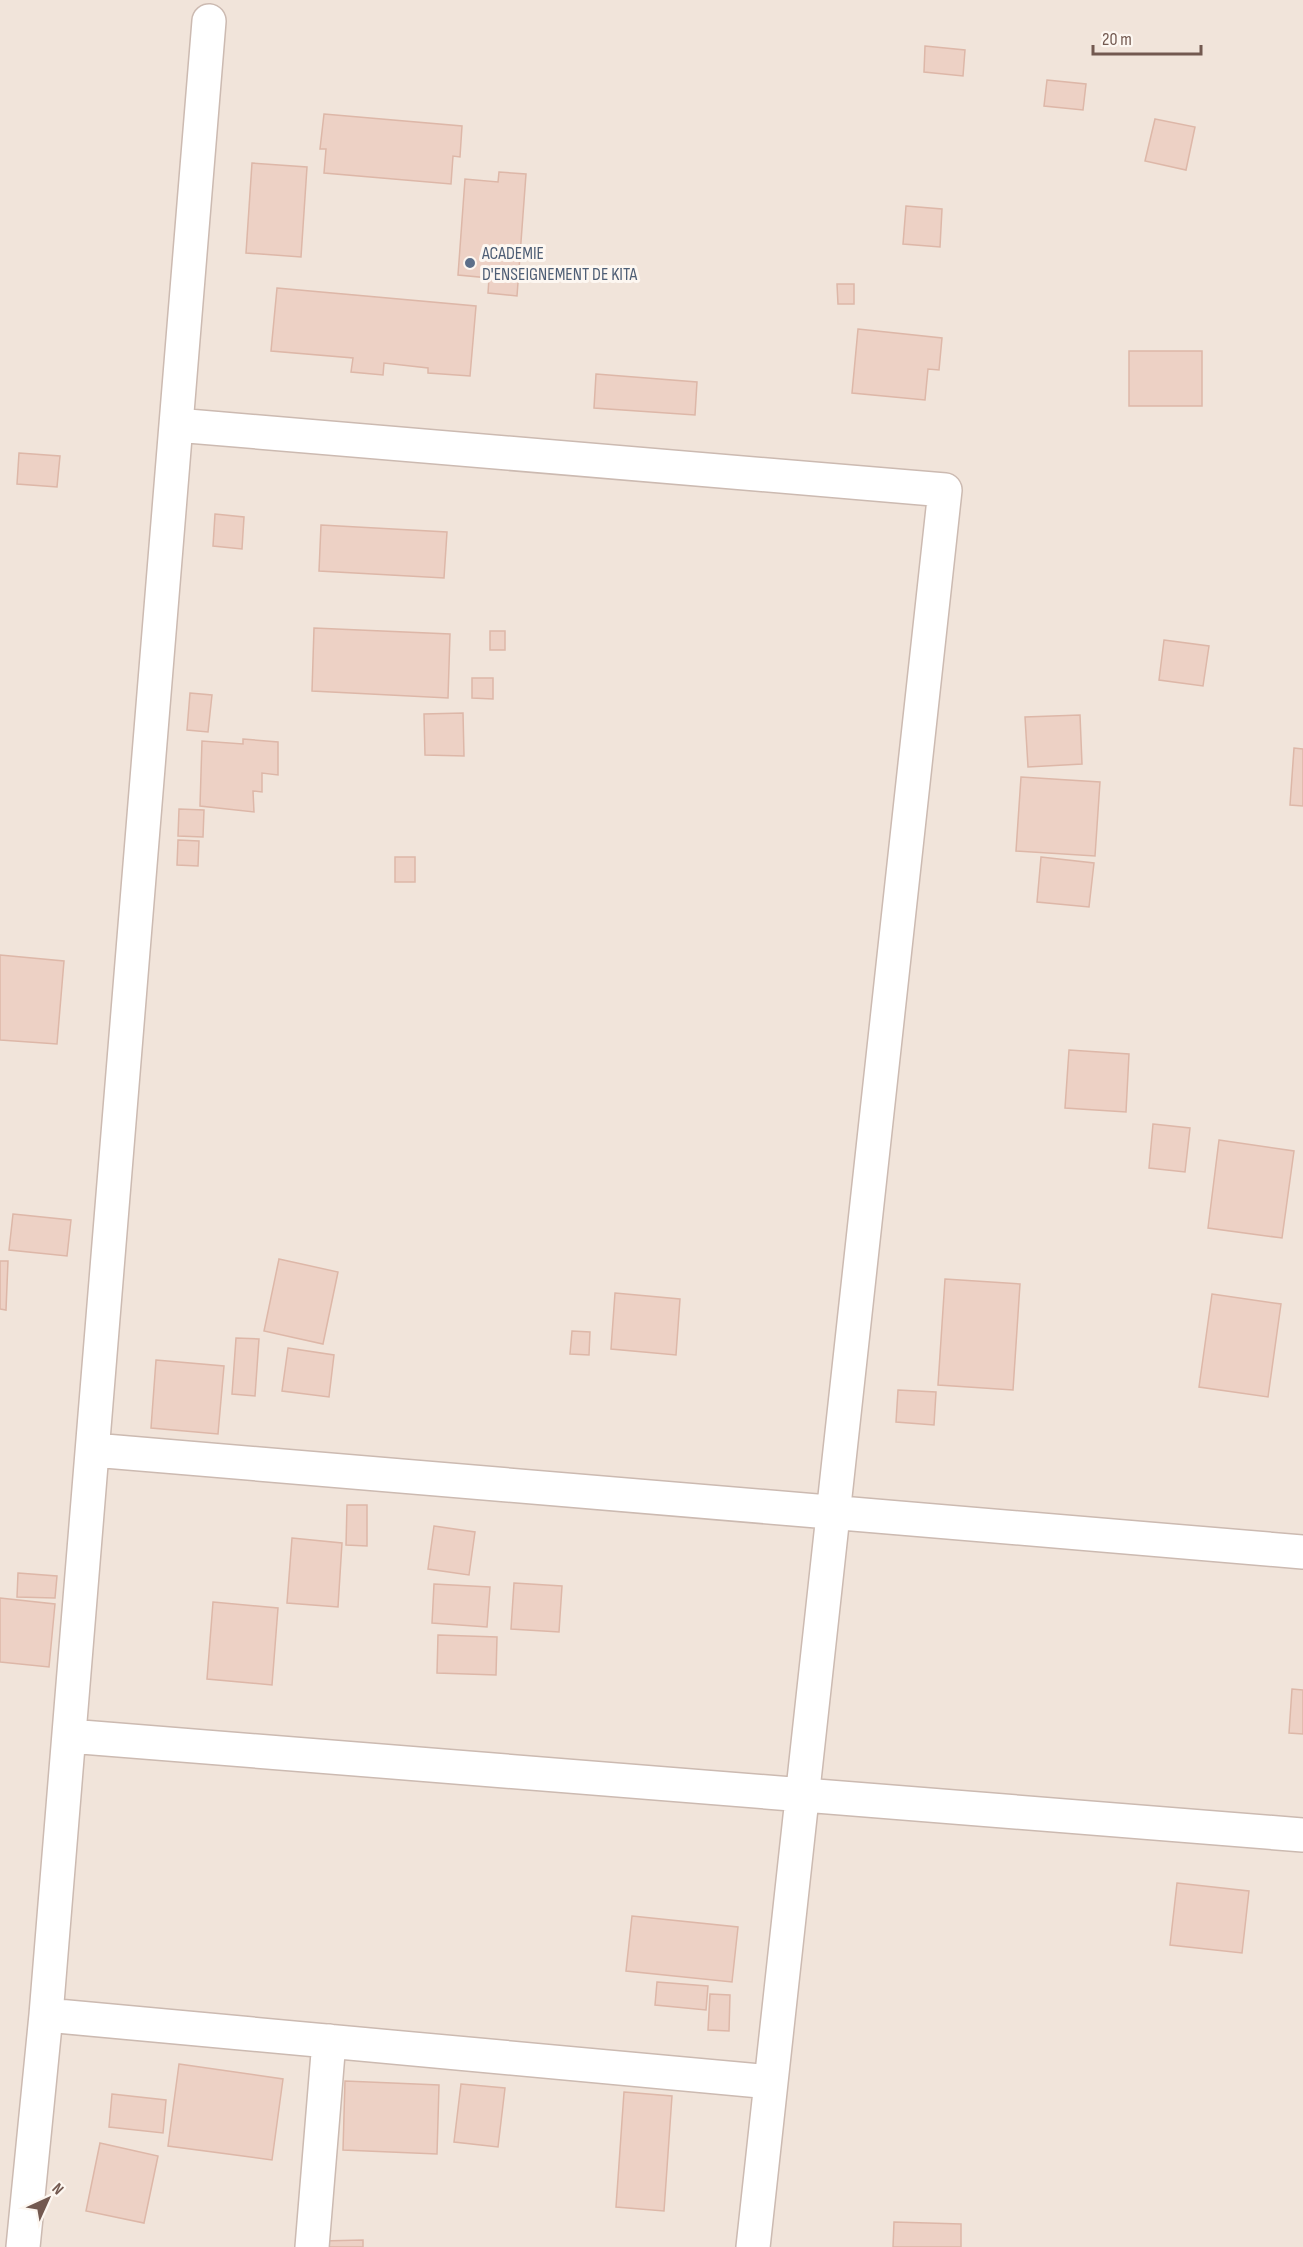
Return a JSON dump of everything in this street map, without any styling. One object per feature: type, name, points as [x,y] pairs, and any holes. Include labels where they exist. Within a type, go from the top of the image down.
[{"type":"street","points":[[23,2247],[46,2015],[209,21]]},
{"type":"street","points":[[176,425],[945,490],[753,2247]]},
{"type":"street","points":[[93,1450],[1303,1552]]},
{"type":"street","points":[[69,1736],[1303,1835]]},
{"type":"street","points":[[46,2015],[770,2082]]},
{"type":"street","points":[[312,2247],[329,2041]]},
{"type":"shaded area","points":[[0,0],[1303,0],[1303,2247],[0,2247]]},
{"type":"building","points":[[925,46],[965,50],[963,76],[924,72]]},
{"type":"building","points":[[1047,80],[1086,84],[1083,110],[1044,106]]},
{"type":"building","points":[[324,114],[462,126],[460,157],[453,156],[451,184],[324,173],[326,149],[320,149]]},
{"type":"building","points":[[1155,119],[1195,127],[1186,170],[1145,161]]},
{"type":"building","points":[[252,163],[307,167],[301,257],[246,253]]},
{"type":"building","points":[[499,172],[526,174],[517,296],[488,293],[489,278],[458,275],[465,179],[498,182]]},
{"type":"building","points":[[906,206],[942,209],[940,247],[903,244]]},
{"type":"building","points":[[837,284],[854,284],[854,304],[838,304]]},
{"type":"building","points":[[277,288],[476,306],[470,376],[428,373],[428,368],[384,363],[383,375],[351,372],[353,358],[271,351]]},
{"type":"building","points":[[858,329],[942,338],[939,370],[928,369],[925,400],[852,393]]},
{"type":"building","points":[[1129,351],[1202,351],[1202,406],[1129,406]]},
{"type":"building","points":[[596,374],[697,382],[695,415],[594,408]]},
{"type":"building","points":[[19,453],[60,456],[57,487],[17,484]]},
{"type":"building","points":[[215,514],[244,517],[242,549],[213,546]]},
{"type":"building","points":[[321,525],[447,532],[444,578],[319,571]]},
{"type":"building","points":[[314,628],[450,634],[448,698],[312,691]]},
{"type":"building","points":[[490,631],[505,631],[505,650],[490,650]]},
{"type":"building","points":[[1164,640],[1209,646],[1203,686],[1159,680]]},
{"type":"building","points":[[472,678],[493,678],[493,699],[472,698]]},
{"type":"building","points":[[190,693],[212,695],[208,732],[187,730]]},
{"type":"building","points":[[463,713],[464,756],[425,755],[424,714]]},
{"type":"building","points":[[1080,715],[1082,764],[1028,767],[1025,717]]},
{"type":"building","points":[[243,739],[278,742],[278,775],[262,773],[262,792],[253,791],[254,812],[200,806],[202,741],[243,744]]},
{"type":"building","points":[[1294,748],[1303,749],[1303,806],[1290,805]]},
{"type":"building","points":[[1021,777],[1100,782],[1095,856],[1016,851]]},
{"type":"building","points":[[179,809],[204,810],[203,837],[178,836]]},
{"type":"building","points":[[178,840],[199,841],[198,866],[177,865]]},
{"type":"building","points":[[395,857],[415,857],[415,882],[395,882]]},
{"type":"building","points":[[1041,857],[1094,863],[1089,907],[1037,902]]},
{"type":"building","points":[[0,955],[64,961],[57,1044],[0,1040]]},
{"type":"building","points":[[1069,1050],[1129,1054],[1126,1112],[1065,1108]]},
{"type":"building","points":[[1153,1124],[1190,1128],[1185,1172],[1149,1168]]},
{"type":"building","points":[[1219,1140],[1294,1151],[1282,1238],[1208,1228]]},
{"type":"building","points":[[13,1214],[71,1220],[67,1256],[9,1250]]},
{"type":"building","points":[[279,1259],[338,1272],[323,1344],[264,1331]]},
{"type":"building","points":[[0,1261],[8,1261],[6,1310],[0,1309]]},
{"type":"building","points":[[945,1279],[1020,1284],[1013,1390],[938,1385]]},
{"type":"building","points":[[615,1293],[680,1299],[676,1355],[611,1349]]},
{"type":"building","points":[[1212,1294],[1281,1304],[1268,1397],[1199,1387]]},
{"type":"building","points":[[572,1331],[590,1332],[589,1355],[570,1354]]},
{"type":"building","points":[[236,1338],[259,1339],[255,1396],[232,1394]]},
{"type":"building","points":[[288,1348],[334,1355],[329,1397],[282,1391]]},
{"type":"building","points":[[156,1360],[224,1366],[218,1434],[151,1428]]},
{"type":"building","points":[[898,1390],[936,1392],[934,1425],[896,1422]]},
{"type":"building","points":[[347,1505],[367,1505],[367,1546],[346,1545]]},
{"type":"building","points":[[434,1526],[475,1532],[469,1575],[428,1569]]},
{"type":"building","points":[[292,1538],[342,1543],[338,1607],[287,1603]]},
{"type":"building","points":[[18,1573],[57,1576],[55,1598],[17,1597]]},
{"type":"building","points":[[514,1583],[562,1586],[559,1632],[511,1629]]},
{"type":"building","points":[[434,1584],[490,1587],[487,1627],[432,1623]]},
{"type":"building","points":[[0,1598],[55,1604],[49,1667],[0,1662]]},
{"type":"building","points":[[213,1602],[278,1608],[272,1685],[207,1679]]},
{"type":"building","points":[[438,1635],[497,1637],[496,1675],[437,1673]]},
{"type":"building","points":[[1292,1689],[1303,1690],[1303,1734],[1289,1733]]},
{"type":"building","points":[[1177,1883],[1249,1891],[1242,1953],[1170,1945]]},
{"type":"building","points":[[632,1916],[738,1927],[732,1982],[626,1971]]},
{"type":"building","points":[[657,1982],[708,1986],[706,2010],[655,2005]]},
{"type":"building","points":[[710,1994],[730,1995],[729,2031],[708,2030]]},
{"type":"building","points":[[179,2064],[283,2079],[272,2160],[168,2146]]},
{"type":"building","points":[[345,2081],[439,2085],[437,2154],[343,2150]]},
{"type":"building","points":[[461,2084],[505,2088],[498,2147],[454,2142]]},
{"type":"building","points":[[624,2092],[672,2096],[664,2211],[616,2207]]},
{"type":"building","points":[[112,2094],[166,2100],[163,2133],[109,2127]]},
{"type":"building","points":[[100,2143],[158,2156],[144,2223],[86,2211]]},
{"type":"building","points":[[894,2222],[961,2224],[961,2247],[893,2247]]},
{"type":"building","points":[[363,2240],[363,2247],[321,2247],[321,2241]]},
{"type":"place","name":"ACADEMIE D'ENSEIGNEMENT DE KITA","points":[[470,263]]}]
